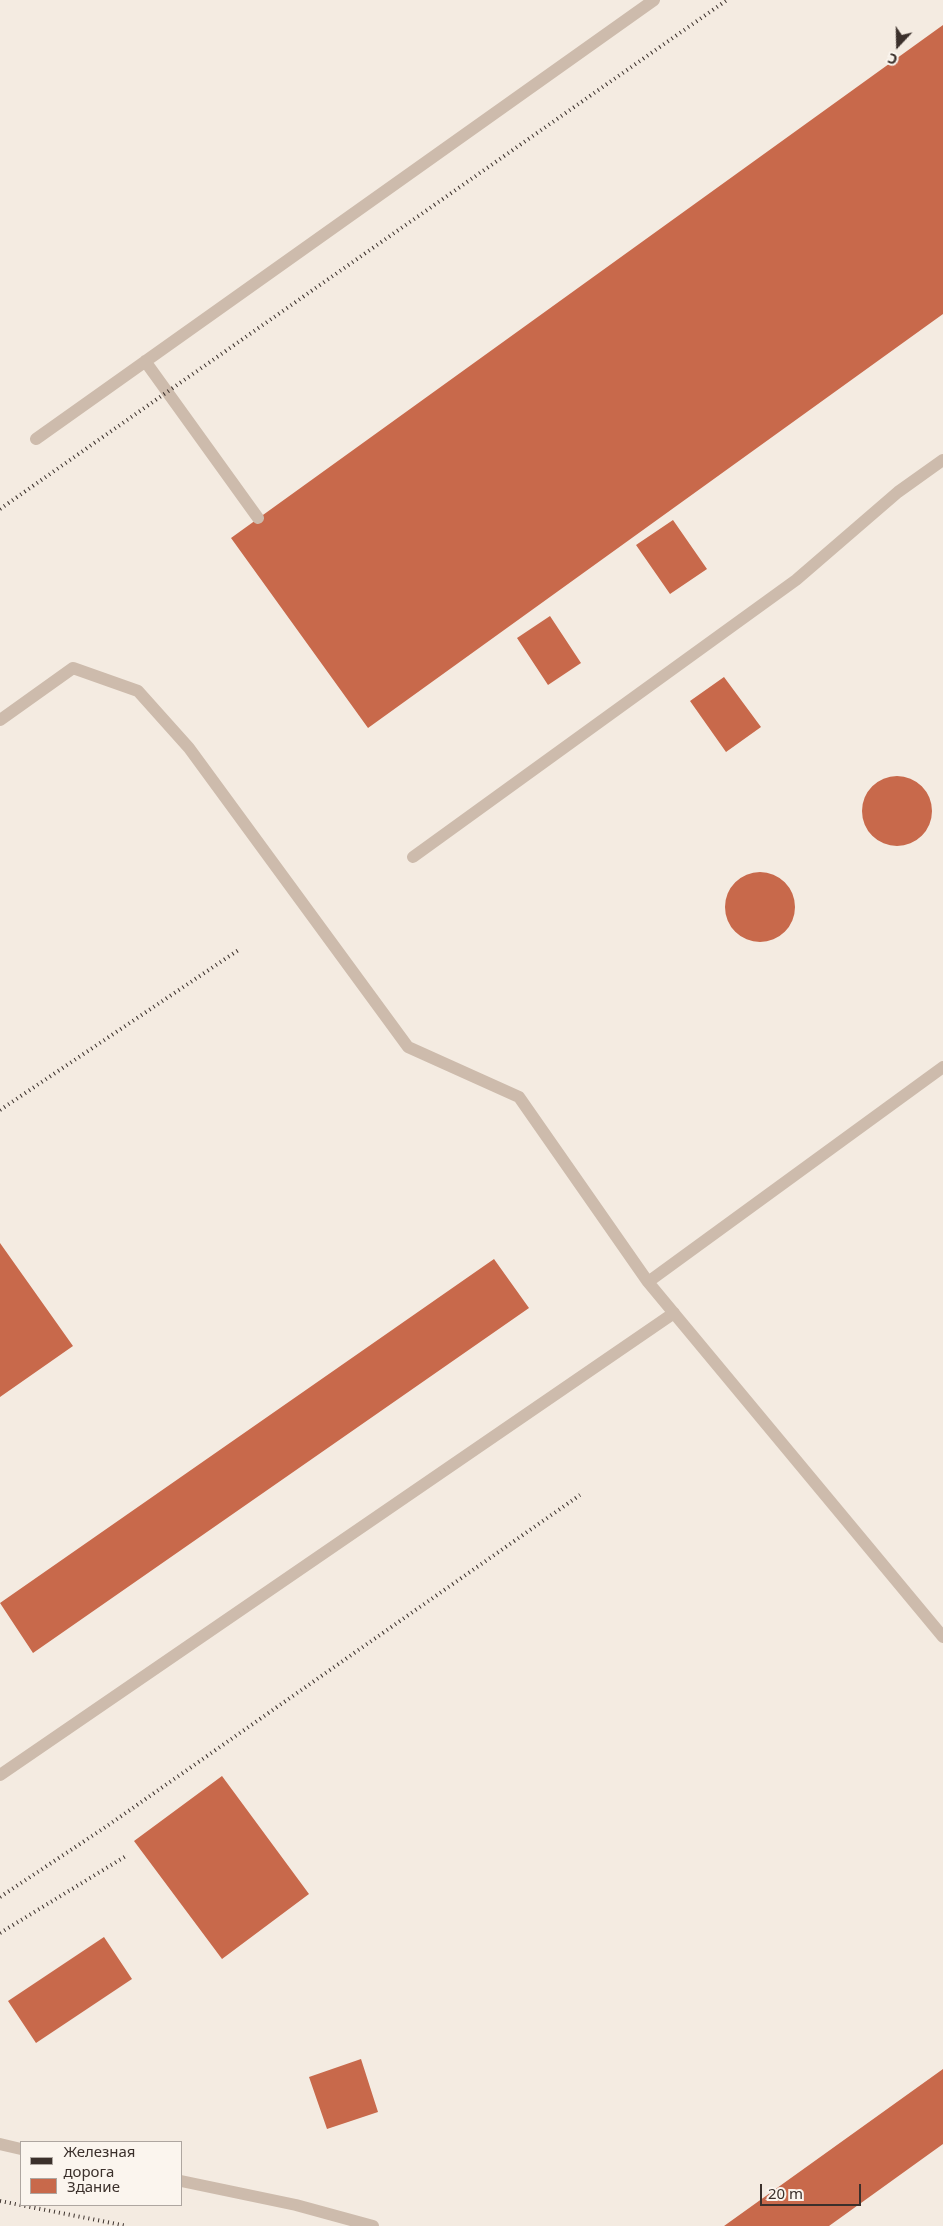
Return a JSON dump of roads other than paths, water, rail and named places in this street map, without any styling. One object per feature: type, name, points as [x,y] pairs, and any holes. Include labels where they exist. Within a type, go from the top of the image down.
[{"type":"lane","points":[[36,439],[654,0]]},
{"type":"lane","points":[[145,361],[258,518]]},
{"type":"lane","points":[[413,857],[796,580],[898,492],[943,460]]},
{"type":"lane","points":[[0,720],[73,668],[138,691],[189,748],[408,1047],[519,1097],[648,1282],[943,1637]]},
{"type":"lane","points":[[648,1282],[943,1067]]},
{"type":"lane","points":[[0,1775],[674,1313]]},
{"type":"lane","points":[[0,2144],[20,2149]]},
{"type":"lane","points":[[182,2182],[296,2205],[373,2226]]},
{"type":"railway","points":[[0,509],[727,0]]},
{"type":"railway","points":[[0,1110],[240,949]]},
{"type":"railway","points":[[0,1897],[107,1826],[580,1495]]},
{"type":"railway","points":[[0,1933],[126,1856]]},
{"type":"railway","points":[[0,2201],[20,2205]]},
{"type":"railway","points":[[25,2206],[127,2226]]}]
